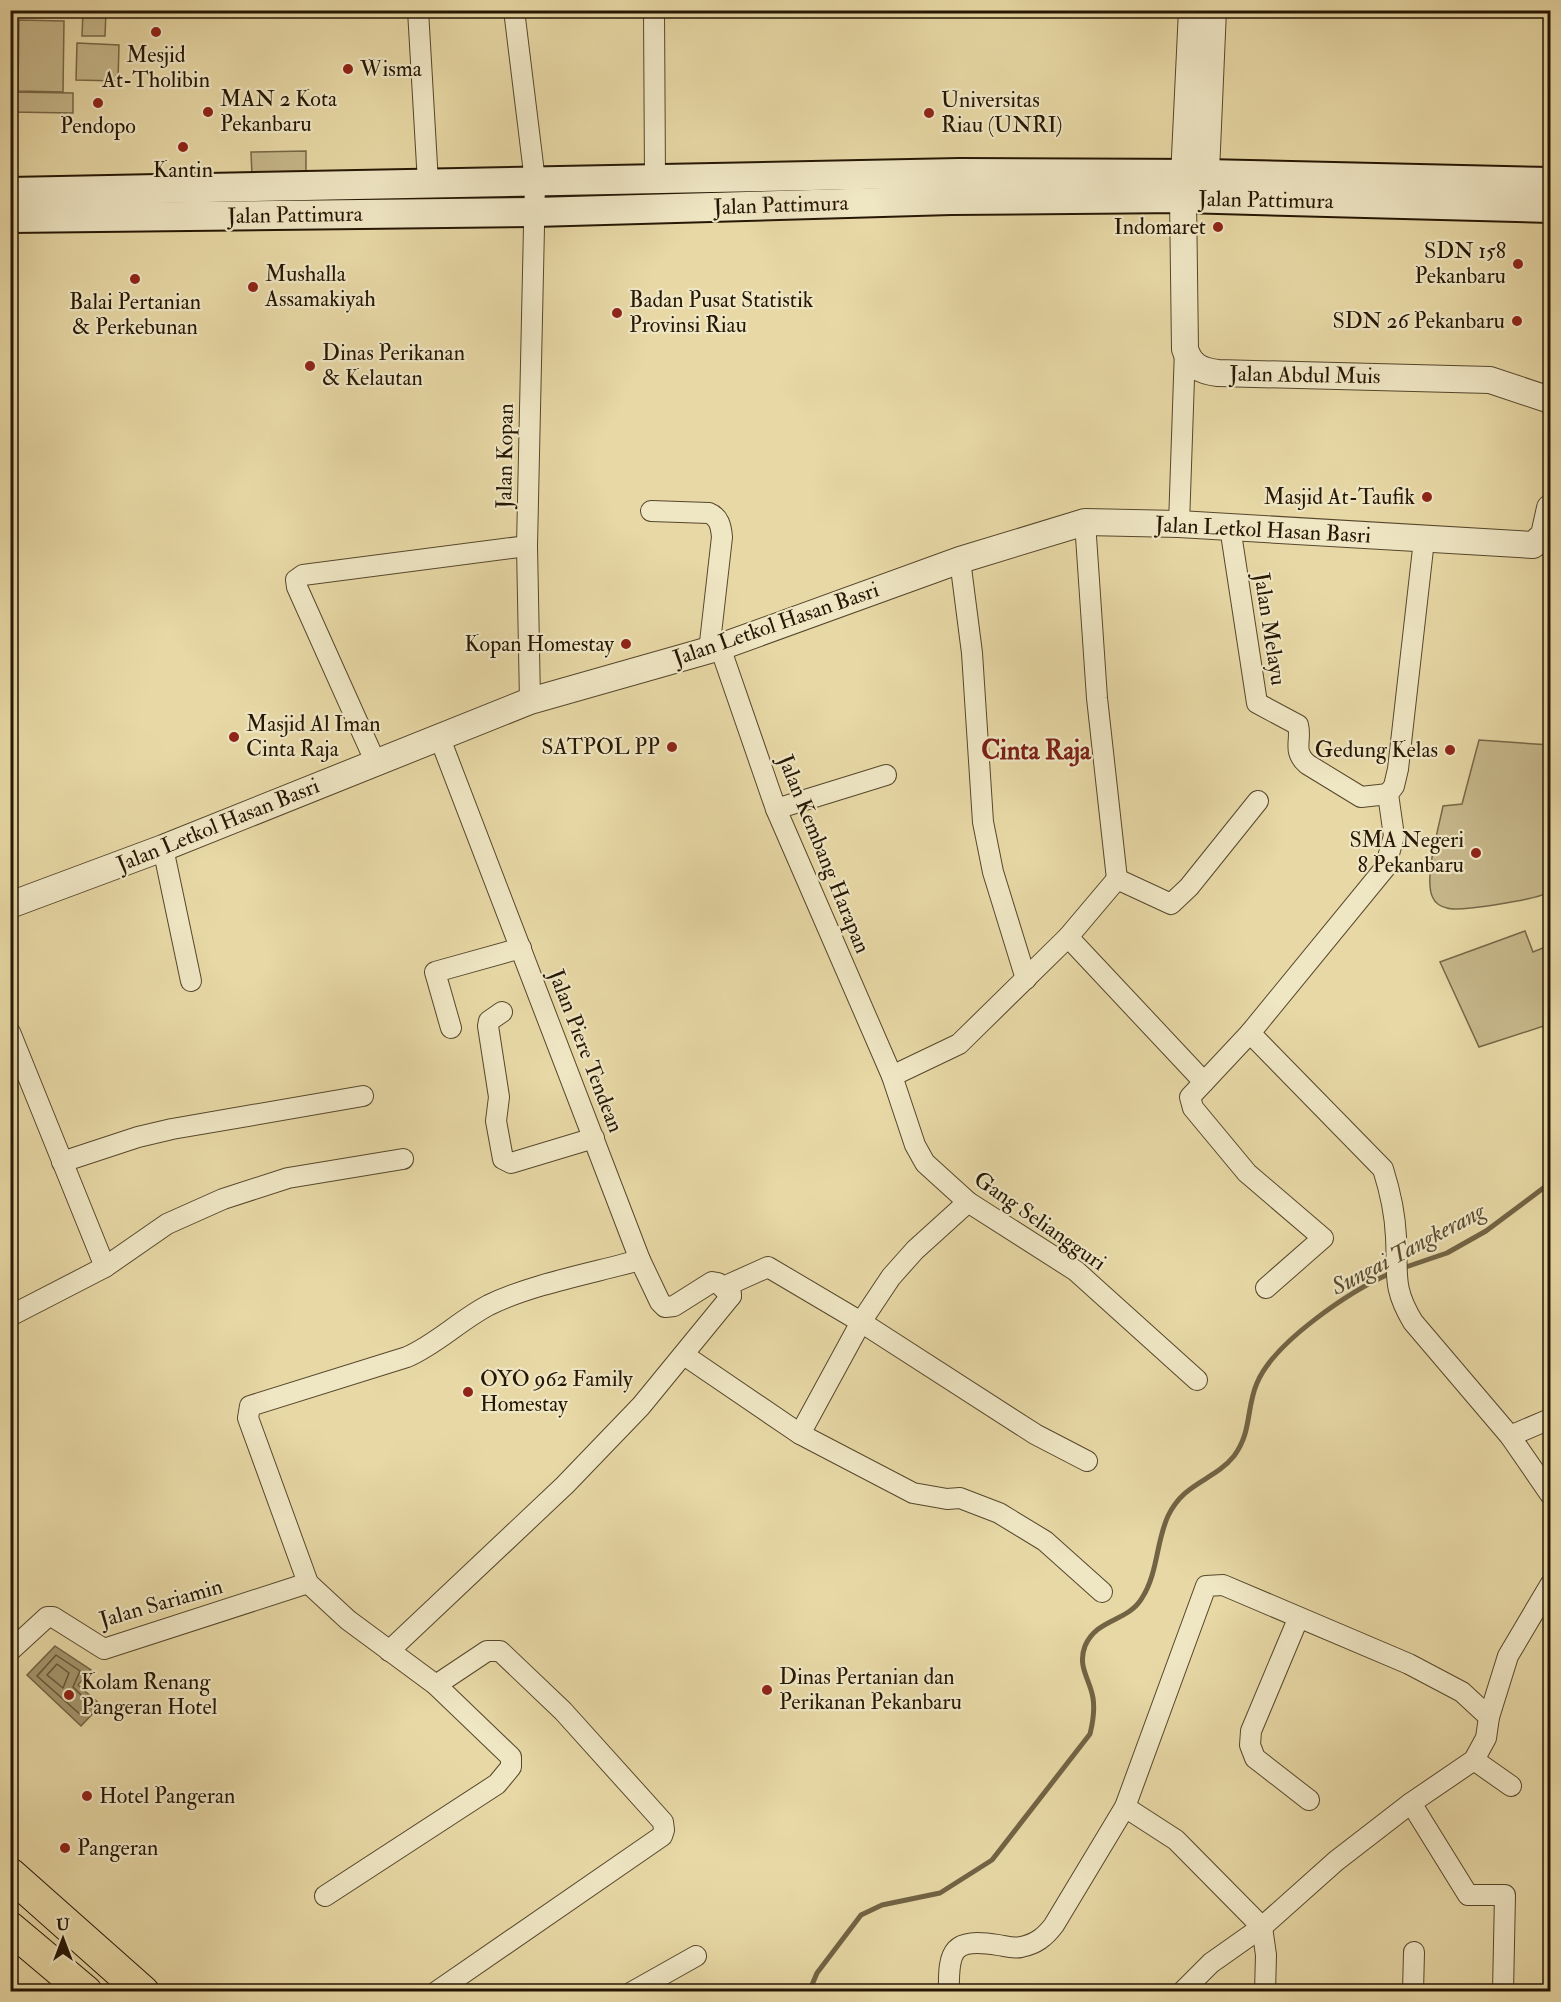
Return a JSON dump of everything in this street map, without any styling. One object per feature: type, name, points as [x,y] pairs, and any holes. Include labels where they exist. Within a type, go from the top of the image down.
[{"type":"main road","name":"Jalan Pattimura","points":[[10,192],[959,173],[1195,186],[1389,191],[1551,208]]},
{"type":"main road","name":"Jalan Pattimura","points":[[1389,191],[1551,182]]},
{"type":"main road","name":"Jalan Pattimura","points":[[10,218],[535,212],[951,200],[1195,186]]},
{"type":"main road","points":[[10,1874],[143,1992]]},
{"type":"main road","points":[[10,1928],[80,1990]]},
{"type":"street","points":[[418,10],[428,183]]},
{"type":"street","name":"Jalan Kopan","points":[[514,10],[535,181],[527,546],[530,701]]},
{"type":"street","points":[[654,10],[655,179]]},
{"type":"street","points":[[1192,10],[1195,186]]},
{"type":"street","points":[[1179,524],[1185,349],[1184,231],[1195,186],[1214,10]]},
{"type":"street","name":"Jalan Abdul Muis","points":[[1185,349],[1195,366],[1205,371],[1490,380],[1551,400]]},
{"type":"street","name":"Jalan Letkol Hasan Basri","points":[[10,905],[163,848],[375,761],[530,701],[715,649],[960,560],[1085,522],[1179,524],[1533,545],[1544,535],[1551,508]]},
{"type":"street","points":[[651,511],[709,513],[716,516],[721,526],[715,649]]},
{"type":"street","points":[[892,1076],[959,1044],[1068,937],[1117,879],[1097,698],[1085,522]]},
{"type":"street","name":"Jalan Melayu","points":[[1230,527],[1257,703],[1298,725],[1297,745],[1300,758],[1307,764],[1360,798],[1388,794]]},
{"type":"street","points":[[1266,1288],[1323,1238],[1247,1173],[1193,1108],[1190,1097],[1250,1033],[1385,868],[1394,836],[1388,794],[1394,786],[1398,769],[1424,540]]},
{"type":"street","points":[[375,761],[297,588],[296,580],[303,575],[527,546]]},
{"type":"street","points":[[960,560],[972,653],[983,822],[993,872],[1026,979]]},
{"type":"street","name":"Jalan Kembang Harapan","points":[[715,649],[776,809],[892,1076]]},
{"type":"street","name":"Jalan Piere Tendean","points":[[440,736],[640,1260],[662,1305],[674,1306],[712,1282],[718,1283],[731,1296]]},
{"type":"street","points":[[776,809],[886,775]]},
{"type":"street","points":[[1117,879],[1171,904],[1189,886],[1258,801]]},
{"type":"street","points":[[163,848],[190,981]]},
{"type":"street","points":[[1068,937],[1204,1082]]},
{"type":"street","points":[[451,1028],[435,972],[521,948]]},
{"type":"street","points":[[502,1012],[489,1021],[488,1026],[499,1097],[496,1121],[503,1159],[511,1163],[594,1138]]},
{"type":"street","points":[[10,1032],[18,1073],[62,1162],[105,1267]]},
{"type":"street","points":[[1250,1033],[1383,1169],[1391,1196],[1396,1237],[1396,1288],[1402,1304],[1413,1322],[1510,1436],[1551,1494]]},
{"type":"street","name":"Gang Seliangguri","points":[[892,1076],[915,1145],[925,1163],[968,1202],[1076,1271],[1197,1380]]},
{"type":"street","points":[[62,1162],[138,1137],[172,1129],[363,1096]]},
{"type":"street","points":[[10,1316],[105,1267],[167,1224],[223,1199],[288,1178],[403,1159]]},
{"type":"street","points":[[800,1434],[861,1322],[903,1264],[968,1202]]},
{"type":"street","points":[[325,1896],[497,1784],[511,1767],[511,1757],[436,1686],[348,1620],[308,1583],[248,1418],[250,1406],[407,1358],[424,1350],[474,1314],[505,1298],[640,1260]]},
{"type":"street","points":[[389,1651],[565,1485],[641,1406],[731,1296],[730,1284],[768,1267],[861,1322],[1035,1434],[1087,1461]]},
{"type":"street","points":[[684,1355],[800,1434],[913,1492],[947,1499],[960,1498],[999,1513],[1045,1541],[1102,1592]]},
{"type":"street","points":[[1510,1436],[1551,1419]]},
{"type":"street","name":"Jalan Sariamin","points":[[10,1651],[47,1617],[53,1617],[104,1649],[308,1583]]},
{"type":"street","points":[[949,1992],[949,1964],[953,1951],[960,1945],[974,1941],[1018,1948],[1043,1939],[1054,1925],[1125,1807],[1202,1590],[1211,1584],[1222,1585],[1409,1664],[1462,1692],[1489,1717]]},
{"type":"street","points":[[1182,1992],[1211,1963],[1262,1927],[1336,1861],[1411,1803],[1474,1760],[1486,1738],[1489,1717],[1508,1656],[1551,1585]]},
{"type":"street","points":[[1298,1619],[1251,1731],[1250,1744],[1255,1758],[1309,1800]]},
{"type":"street","points":[[436,1686],[487,1651],[500,1651],[563,1711],[663,1822],[664,1830],[662,1836],[617,1868],[436,1992]]},
{"type":"street","points":[[1474,1760],[1511,1786]]},
{"type":"street","points":[[1411,1803],[1468,1895],[1505,1895],[1503,1992]]},
{"type":"street","points":[[1125,1807],[1176,1840],[1262,1927],[1266,1955],[1265,1992]]},
{"type":"street","points":[[1413,1992],[1414,1952]]},
{"type":"street","points":[[632,1992],[696,1956]]},
{"type":"shaded area","points":[[83,11],[106,11],[105,36],[82,36]]},
{"type":"shaded area","points":[[19,20],[64,21],[63,92],[18,91]]},
{"type":"shaded area","points":[[77,43],[119,45],[118,81],[76,80]]},
{"type":"shaded area","points":[[11,92],[73,93],[73,113],[11,112]]},
{"type":"shaded area","points":[[306,151],[306,175],[252,176],[251,152]]},
{"type":"shaded area","points":[[1479,740],[1550,745],[1550,891],[1532,898],[1500,904],[1447,908],[1435,902],[1430,890],[1433,853],[1443,806],[1462,804]]},
{"type":"shaded area","points":[[1525,931],[1533,952],[1550,945],[1550,1024],[1479,1047],[1440,962]]},
{"type":"water","name":"Kolam Renang Pangeran Hotel","points":[[55,1646],[91,1670],[78,1685],[101,1705],[81,1726],[27,1675]]},
{"type":"waterway","name":"Sungai Tangkerang","points":[[1400,1269],[1447,1253],[1486,1231],[1550,1183]]},
{"type":"waterway","name":"Sungai Tangkerang","points":[[809,1992],[817,1973],[861,1915],[882,1905],[940,1893],[992,1860],[1090,1734],[1094,1703],[1083,1667],[1085,1646],[1097,1630],[1136,1606],[1151,1578],[1164,1526],[1175,1505],[1182,1496],[1226,1464],[1240,1447],[1254,1392],[1266,1367],[1279,1351],[1315,1319],[1355,1292],[1391,1273]]},
{"type":"place","name":"Mesjid At-Tholibin","points":[[156,32]]},
{"type":"place","name":"Wisma","points":[[348,69]]},
{"type":"place","name":"Pendopo","points":[[98,103]]},
{"type":"place","name":"MAN 2 Kota Pekanbaru","points":[[208,112]]},
{"type":"place","name":"Universitas Riau (UNRI)","points":[[929,113]]},
{"type":"place","name":"Kantin","points":[[183,147]]},
{"type":"place","name":"Indomaret","points":[[1218,227]]},
{"type":"place","name":"SDN 158 Pekanbaru","points":[[1518,264]]},
{"type":"place","name":"Balai Pertanian & Perkebunan","points":[[135,279]]},
{"type":"place","name":"Mushalla Assamakiyah","points":[[253,287]]},
{"type":"place","name":"Badan Pusat Statistik Provinsi Riau","points":[[617,313]]},
{"type":"place","name":"SDN 26 Pekanbaru","points":[[1517,321]]},
{"type":"place","name":"Dinas Perikanan & Kelautan","points":[[310,366]]},
{"type":"place","name":"Masjid At-Taufik","points":[[1427,497]]},
{"type":"place","name":"Kopan Homestay","points":[[626,644]]},
{"type":"place","name":"Masjid Al Iman Cinta Raja","points":[[234,737]]},
{"type":"place","name":"SATPOL PP","points":[[672,747]]},
{"type":"place","name":"Gedung Kelas","points":[[1450,750]]},
{"type":"place","name":"SMA Negeri 8 Pekanbaru","points":[[1476,853]]},
{"type":"place","name":"OYO 962 Family Homestay","points":[[468,1392]]},
{"type":"place","name":"Dinas Pertanian dan Perikanan Pekanbaru","points":[[767,1690]]},
{"type":"place","name":"Kolam Renang Pangeran Hotel","points":[[69,1695]]},
{"type":"place","name":"Hotel Pangeran","points":[[87,1796]]},
{"type":"place","name":"Pangeran","points":[[65,1848]]},
{"type":"district","name":"Cinta Raja","points":[[1036,751]]}]
